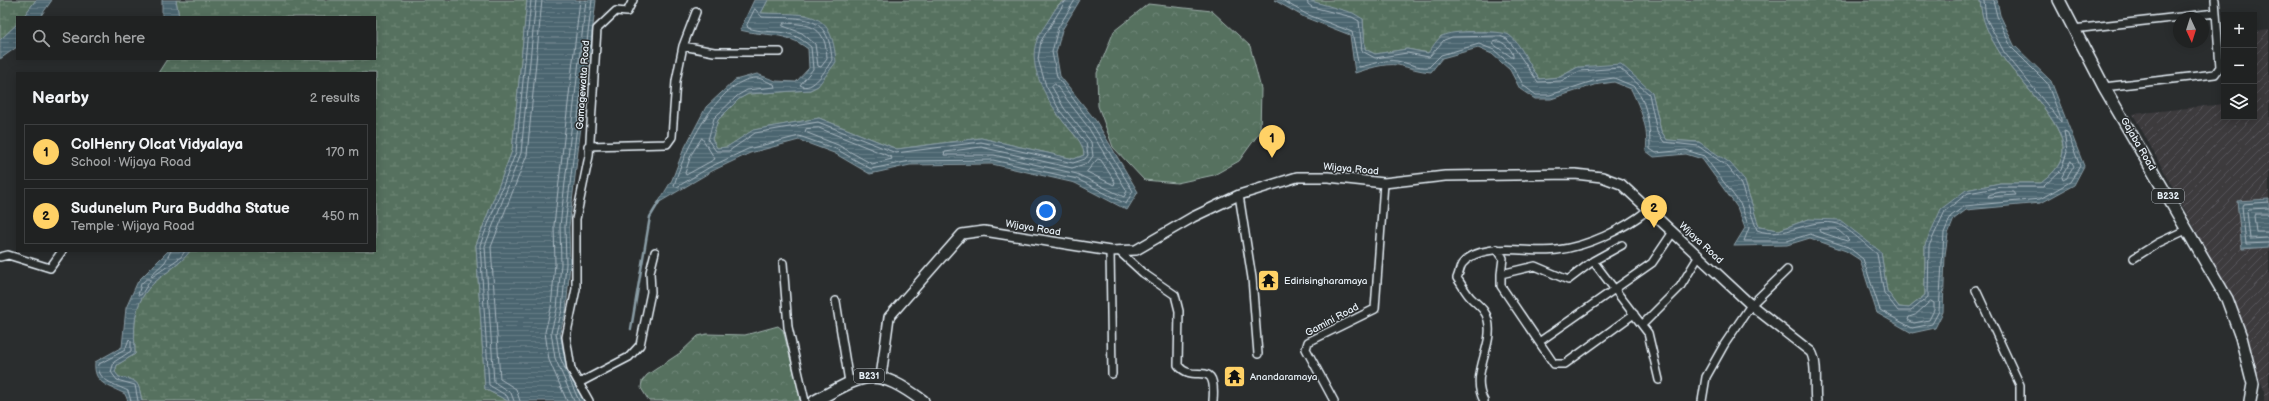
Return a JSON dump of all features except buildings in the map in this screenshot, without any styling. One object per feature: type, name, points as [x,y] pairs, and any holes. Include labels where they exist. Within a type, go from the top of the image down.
[{"type":"main road","name":"Gajaba Road","points":[[2059,0],[2104,87],[2188,229],[2227,299],[2241,337],[2253,384],[2250,401]]},
{"type":"main road","name":"B231","points":[[815,401],[849,382],[860,378],[882,377],[902,387],[923,401]]},
{"type":"street","name":"Gamagewatta Road","points":[[589,401],[571,369],[566,337],[576,290],[576,219],[588,156],[597,29],[616,11],[627,12],[633,0]]},
{"type":"street","points":[[2104,87],[2215,74],[2220,67],[2215,0]]},
{"type":"street","points":[[588,146],[668,144],[672,138],[676,81],[683,46],[696,12]]},
{"type":"street","points":[[2073,29],[2216,13]]},
{"type":"street","points":[[683,46],[714,52],[780,52]]},
{"type":"street","name":"Wijaya Road","points":[[882,377],[889,317],[962,234],[984,231],[1120,252],[1141,248],[1193,217],[1238,195],[1298,178],[1328,176],[1384,183],[1445,176],[1576,174],[1602,177],[1621,184],[1751,305],[1811,352],[1814,358],[1814,387],[1816,401]]},
{"type":"street","name":"Gamini Road","points":[[1334,401],[1306,349],[1308,342],[1375,310],[1384,183]]},
{"type":"street","points":[[1238,195],[1252,278],[1258,354]]},
{"type":"street","points":[[1484,401],[1481,395],[1479,374],[1489,331],[1488,320],[1482,308],[1471,298],[1458,278],[1462,264],[1474,254],[1497,249],[1556,250],[1581,244],[1627,226],[1648,210]]},
{"type":"street","points":[[2134,258],[2158,243],[2188,229]]},
{"type":"street","points":[[1538,342],[1652,262],[1673,232]]},
{"type":"street","points":[[1501,274],[1535,266],[1568,280],[1593,262],[1622,245]]},
{"type":"street","points":[[1497,249],[1503,258],[1501,286],[1554,364],[1565,364],[1634,314]]},
{"type":"street","points":[[1110,251],[1112,374]]},
{"type":"street","points":[[0,257],[8,255],[50,268],[61,252]]},
{"type":"street","points":[[579,383],[629,357],[640,345],[651,292],[650,272],[655,252]]},
{"type":"street","points":[[1120,252],[1143,273],[1175,295],[1179,311],[1178,365],[1182,371],[1188,373],[1206,373],[1210,377],[1214,387],[1213,401]]},
{"type":"street","points":[[1642,325],[1680,288],[1699,256]]},
{"type":"street","points":[[1593,262],[1648,333],[1659,380]]},
{"type":"street","points":[[783,263],[788,327],[805,401]]},
{"type":"street","points":[[1702,401],[1706,377],[1751,305],[1787,270]]},
{"type":"street","points":[[1976,290],[2020,385],[2020,401]]},
{"type":"street","points":[[836,301],[849,382]]},
{"type":"shaded area","points":[[2269,30],[2269,401],[2264,401],[2264,390],[2251,359],[2233,299],[2133,114],[2221,104],[2221,120],[2257,120],[2257,32]]},
{"type":"green space","points":[[0,0],[36,0],[24,16],[16,16],[16,25],[0,40]]},
{"type":"green space","points":[[176,0],[527,0],[512,151],[476,245],[485,389],[508,401],[142,401],[140,390],[134,381],[118,377],[115,372],[117,365],[135,354],[134,334],[136,315],[142,298],[155,282],[178,264],[189,252],[376,252],[376,72],[159,72],[166,60],[376,60],[376,16],[179,16]]},
{"type":"green space","points":[[768,0],[1064,0],[1058,5],[1037,40],[1057,114],[1083,145],[1084,155],[1074,159],[981,138],[897,149],[819,118],[754,130],[727,147],[717,148],[712,139],[718,120],[739,99],[748,94],[810,90],[818,86],[807,15],[761,13]]},
{"type":"green space","points":[[1308,0],[1980,0],[1984,21],[2000,53],[2039,101],[2057,128],[2062,141],[2062,157],[2052,174],[2041,183],[2000,183],[1966,190],[1925,245],[1925,295],[1909,308],[1899,307],[1887,291],[1881,252],[1809,219],[1779,230],[1759,227],[1744,179],[1699,142],[1667,140],[1661,131],[1652,92],[1578,67],[1560,77],[1539,79],[1517,44],[1441,36],[1429,53],[1407,49],[1375,54],[1365,49],[1363,19]]},
{"type":"green space","points":[[1148,4],[1212,11],[1250,46],[1261,89],[1260,132],[1239,161],[1214,175],[1177,183],[1144,180],[1113,147],[1098,106],[1097,73],[1114,31]]},
{"type":"green space","points":[[778,326],[783,330],[800,395],[799,401],[649,401],[641,388],[642,381],[647,375],[680,353],[698,336],[707,334],[745,335]]},
{"type":"water","points":[[36,0],[52,0],[41,16],[24,16]]},
{"type":"water","points":[[162,0],[176,0],[179,16],[162,16]]},
{"type":"water","points":[[527,0],[596,0],[569,227],[570,264],[566,311],[560,332],[564,355],[584,401],[508,401],[485,389],[476,245],[512,151]]},
{"type":"water","points":[[754,0],[768,0],[761,13],[803,15],[814,18],[822,23],[829,31],[836,62],[818,86],[810,90],[748,94],[739,99],[718,120],[712,139],[717,148],[727,147],[753,130],[819,118],[897,149],[981,138],[1074,159],[1084,155],[1080,142],[1065,124],[1046,95],[1034,62],[1034,50],[1038,38],[1057,7],[1063,2],[1080,0],[1062,30],[1056,53],[1060,76],[1096,121],[1138,192],[1127,210],[1075,183],[992,164],[910,165],[870,174],[834,153],[799,140],[750,153],[712,171],[658,203],[672,180],[683,151],[706,107],[735,80],[757,74],[776,81],[796,82],[809,68],[808,49],[800,43],[776,35],[740,30]]},
{"type":"water","points":[[1274,0],[1308,0],[1353,13],[1363,19],[1365,49],[1375,54],[1407,49],[1428,53],[1438,39],[1447,34],[1465,32],[1496,32],[1504,33],[1513,38],[1539,79],[1560,77],[1578,67],[1621,64],[1652,92],[1661,131],[1667,140],[1699,142],[1730,163],[1744,179],[1759,227],[1779,230],[1809,219],[1840,220],[1881,252],[1887,291],[1899,307],[1909,308],[1925,295],[1925,245],[1941,209],[1966,190],[2000,183],[2041,183],[2055,170],[2062,157],[2062,140],[2057,128],[2039,101],[2000,53],[1982,15],[1980,0],[1997,0],[2000,15],[2014,45],[2051,81],[2084,166],[2074,185],[2041,203],[1966,210],[1954,219],[1948,234],[1945,255],[1943,312],[1935,328],[1912,333],[1877,313],[1860,260],[1846,251],[1810,238],[1787,245],[1734,246],[1745,228],[1737,207],[1702,159],[1686,154],[1654,157],[1646,151],[1647,143],[1645,127],[1641,112],[1631,89],[1614,82],[1594,85],[1551,99],[1535,99],[1520,89],[1510,70],[1492,54],[1478,48],[1442,58],[1431,72],[1398,65],[1387,65],[1355,73],[1350,35],[1304,17]]},
{"type":"water","points":[[16,25],[16,48],[0,59],[0,40]]},
{"type":"water","points":[[2269,199],[2269,247],[2242,249],[2237,201]]},
{"type":"water","points":[[167,252],[189,252],[147,290],[138,306],[134,334],[135,354],[117,365],[115,372],[119,377],[134,381],[140,390],[142,401],[128,401],[125,394],[108,386],[99,379],[96,375],[95,362],[122,347],[126,308],[138,281]]},
{"type":"waterway","points":[[631,329],[650,217],[659,202]]},
{"type":"place","name":"ColHenry Olcat Vidyalaya","points":[[1272,158]]},
{"type":"place","name":"Sudunelum Pura Buddha Statue","points":[[1654,228]]},
{"type":"place","name":"Edirisingharamaya","points":[[1269,281]]},
{"type":"place","name":"Anandaramaya","points":[[1235,377]]}]
